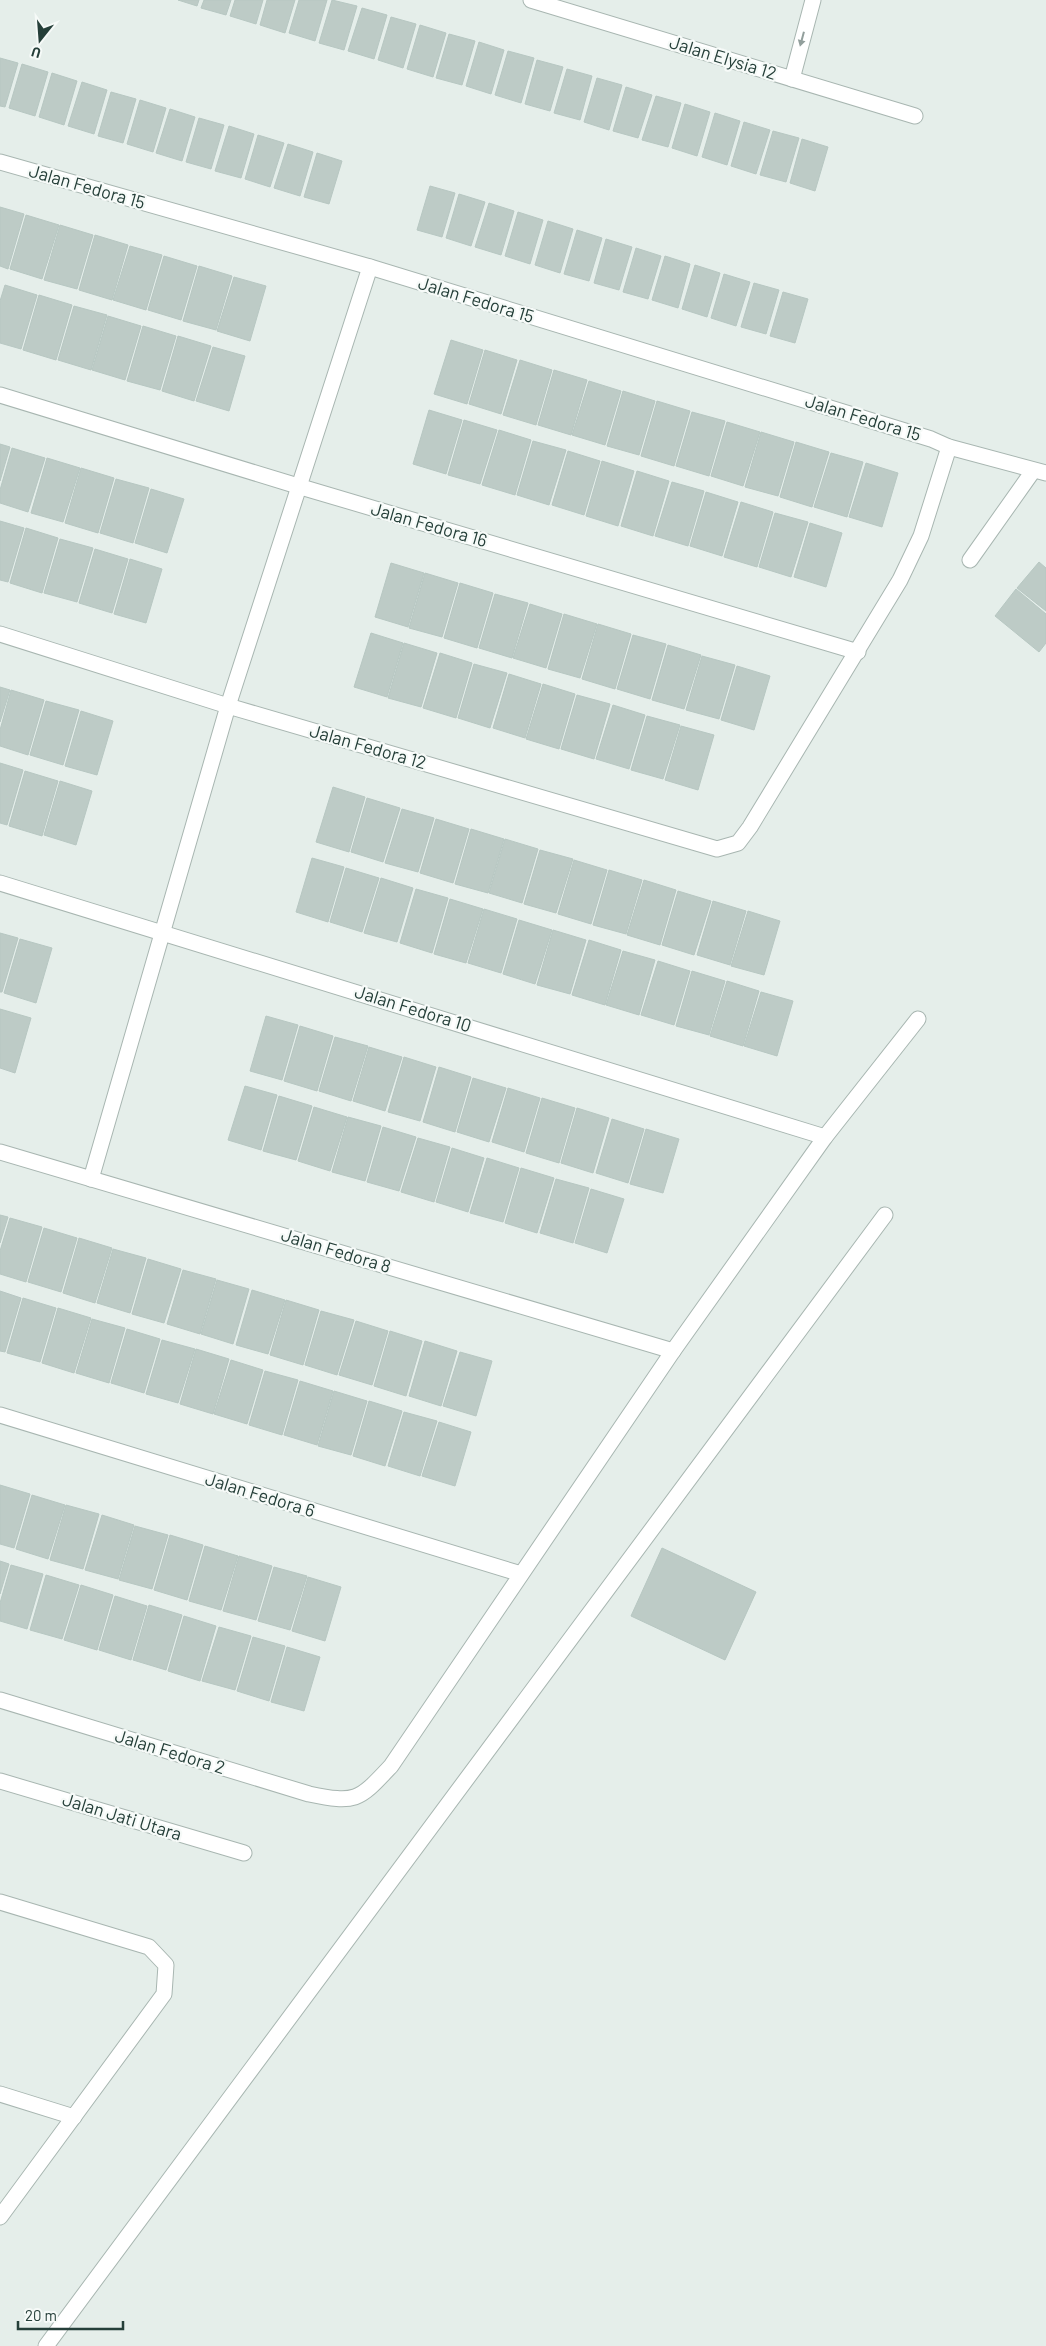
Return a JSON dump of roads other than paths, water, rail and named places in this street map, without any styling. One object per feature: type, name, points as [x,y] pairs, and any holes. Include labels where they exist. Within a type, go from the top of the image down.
[{"type":"street","name":"Jalan Elysia 12","points":[[531,0],[551,3],[915,116]]},
{"type":"street","points":[[792,79],[813,0]]},
{"type":"street","name":"Jalan Fedora 15","points":[[0,162],[370,267],[931,439],[949,447],[1040,472]]},
{"type":"street","points":[[91,1178],[228,706],[370,267]]},
{"type":"street","name":"Jalan Fedora 16","points":[[0,395],[300,487],[858,652]]},
{"type":"street","points":[[858,652],[900,580],[922,536],[949,447]]},
{"type":"street","points":[[970,560],[1040,472]]},
{"type":"street","name":"Jalan Fedora 12","points":[[0,634],[228,706],[717,849],[738,843],[858,652]]},
{"type":"street","name":"Jalan Fedora 10","points":[[0,882],[825,1137]]},
{"type":"street","points":[[521,1574],[673,1351],[825,1137],[918,1019]]},
{"type":"street","name":"Jalan Fedora 8","points":[[0,1152],[673,1351]]},
{"type":"street","points":[[46,2346],[886,1215]]},
{"type":"street","name":"Jalan Fedora 6","points":[[0,1415],[521,1574]]},
{"type":"street","name":"Jalan Fedora 2","points":[[0,1700],[309,1794],[340,1800],[365,1793],[391,1766],[521,1574]]},
{"type":"street","name":"Jalan Jati Utara","points":[[0,1781],[244,1854]]},
{"type":"street","points":[[0,1902],[149,1947],[166,1965],[164,1994],[0,2217]]},
{"type":"street","points":[[0,2094],[74,2117]]}]
